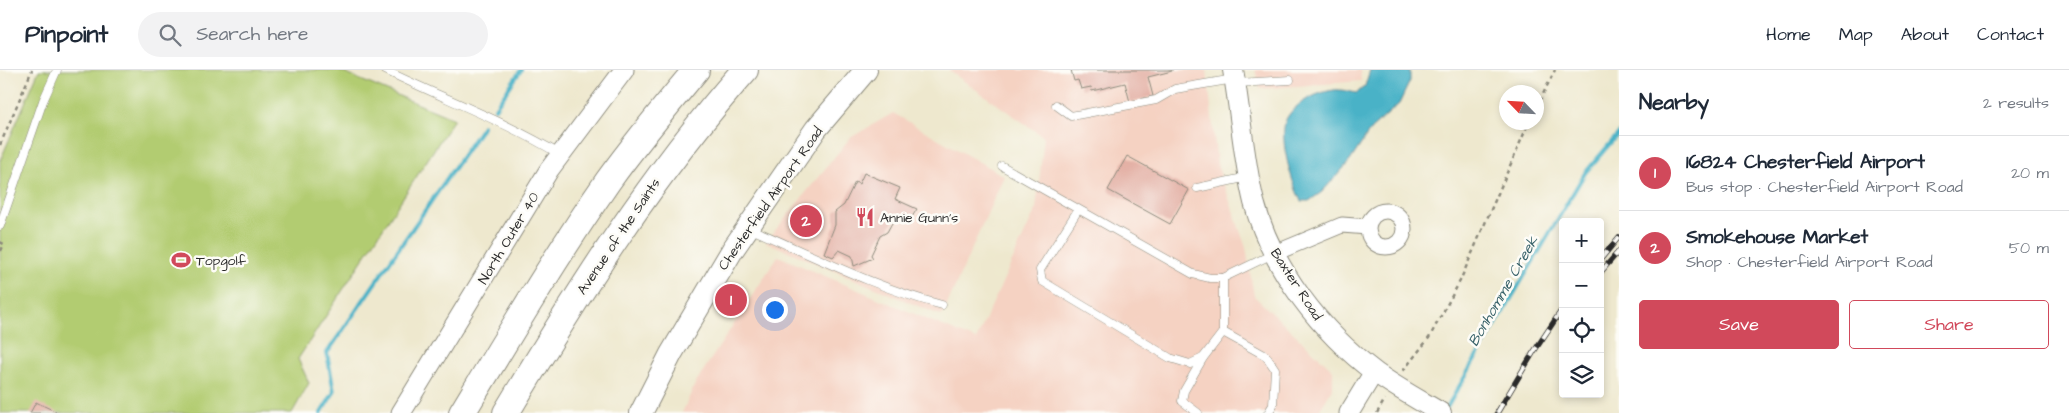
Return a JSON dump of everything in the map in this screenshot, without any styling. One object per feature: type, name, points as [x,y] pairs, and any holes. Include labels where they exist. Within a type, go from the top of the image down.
[{"type":"highway","points":[[462,413],[535,292],[587,212],[637,142],[696,70]]},
{"type":"highway","name":"Avenue of the Saints","points":[[506,413],[615,237],[684,144],[746,70]]},
{"type":"main road","name":"Chesterfield Airport Road","points":[[641,413],[676,346],[748,227],[816,129],[866,70]]},
{"type":"main road","name":"Baxter Road","points":[[1234,77],[1248,177],[1255,204],[1275,253],[1290,279],[1324,326],[1344,347],[1374,372],[1441,413]]},
{"type":"street","name":"North Outer 40","points":[[401,413],[549,170],[624,70]]},
{"type":"street","points":[[1275,253],[1342,225],[1368,227]]},
{"type":"street","points":[[1349,413],[1374,372]]},
{"type":"lane","points":[[0,226],[43,101],[57,70]]},
{"type":"lane","points":[[385,70],[514,128],[560,155]]},
{"type":"lane","points":[[1056,105],[1071,116],[1156,100],[1175,88],[1234,77],[1290,80]]},
{"type":"lane","points":[[1002,166],[1193,274],[1210,278],[1223,278],[1275,253]]},
{"type":"lane","points":[[1197,188],[1248,177]]},
{"type":"lane","points":[[1078,210],[1040,270],[1042,281],[1170,358],[1190,364],[1203,358]]},
{"type":"lane","points":[[748,227],[900,292],[942,305]]},
{"type":"lane","points":[[1198,413],[1182,401],[1184,391],[1203,358],[1223,332],[1223,278]]},
{"type":"lane","points":[[1223,332],[1266,356],[1275,369],[1273,406],[1268,413]]},
{"type":"path","points":[[0,145],[32,70]]},
{"type":"path","points":[[1544,92],[1555,70]]},
{"type":"path","points":[[1400,376],[1429,338],[1460,282],[1526,130]]},
{"type":"path","points":[[0,242],[4,244],[0,253]]},
{"type":"path","points":[[1377,413],[1383,402]]},
{"type":"shaded area","points":[[948,70],[1207,70],[1217,164],[1246,248],[1254,296],[1333,370],[1333,388],[1318,413],[682,413],[696,382],[778,256],[976,340],[1036,209],[1044,137]]},
{"type":"shaded area","points":[[1255,70],[1360,70],[1361,81],[1260,89]]},
{"type":"shaded area","points":[[893,113],[1004,176],[942,316],[766,242],[850,138]]},
{"type":"green space","name":"Topgolf","points":[[39,70],[337,70],[454,119],[298,359],[309,383],[292,413],[0,413],[0,161]]},
{"type":"water","points":[[1370,70],[1410,70],[1410,81],[1399,104],[1371,129],[1350,161],[1322,192],[1309,201],[1301,201],[1293,183],[1284,145],[1285,124],[1288,116],[1302,102],[1321,93],[1343,90],[1357,93],[1365,86]]},
{"type":"building","points":[[1071,70],[1172,71],[1148,77],[1153,96],[1130,102],[1125,83],[1092,91],[1091,87],[1081,89],[1078,80],[1074,81]]},
{"type":"building","points":[[1127,156],[1189,190],[1170,224],[1108,190]]},
{"type":"building","name":"Annie Gunn's","points":[[864,173],[900,188],[895,199],[917,209],[910,220],[897,214],[887,232],[880,236],[871,255],[873,258],[854,266],[852,256],[839,250],[833,257],[824,253],[835,225],[835,212],[844,205],[855,182],[859,184]]},
{"type":"building","points":[[36,402],[42,405],[59,413],[30,413]]},
{"type":"waterway","points":[[495,108],[521,70]]},
{"type":"waterway","points":[[321,413],[334,392],[327,353],[483,126]]},
{"type":"waterway","name":"Bonhomme Creek","points":[[1446,409],[1585,173],[1619,133]]},
{"type":"railway","points":[[1604,255],[1619,237]]},
{"type":"railway","points":[[1604,268],[1619,251]]},
{"type":"railway","points":[[1497,413],[1559,314]]},
{"type":"place","name":"Annie Gunn's","points":[[865,217]]},
{"type":"place","name":"Smokehouse Market","points":[[806,221]]},
{"type":"place","name":"Topgolf","points":[[181,260]]},
{"type":"place","name":"16824 Chesterfield Airport","points":[[731,300]]}]
